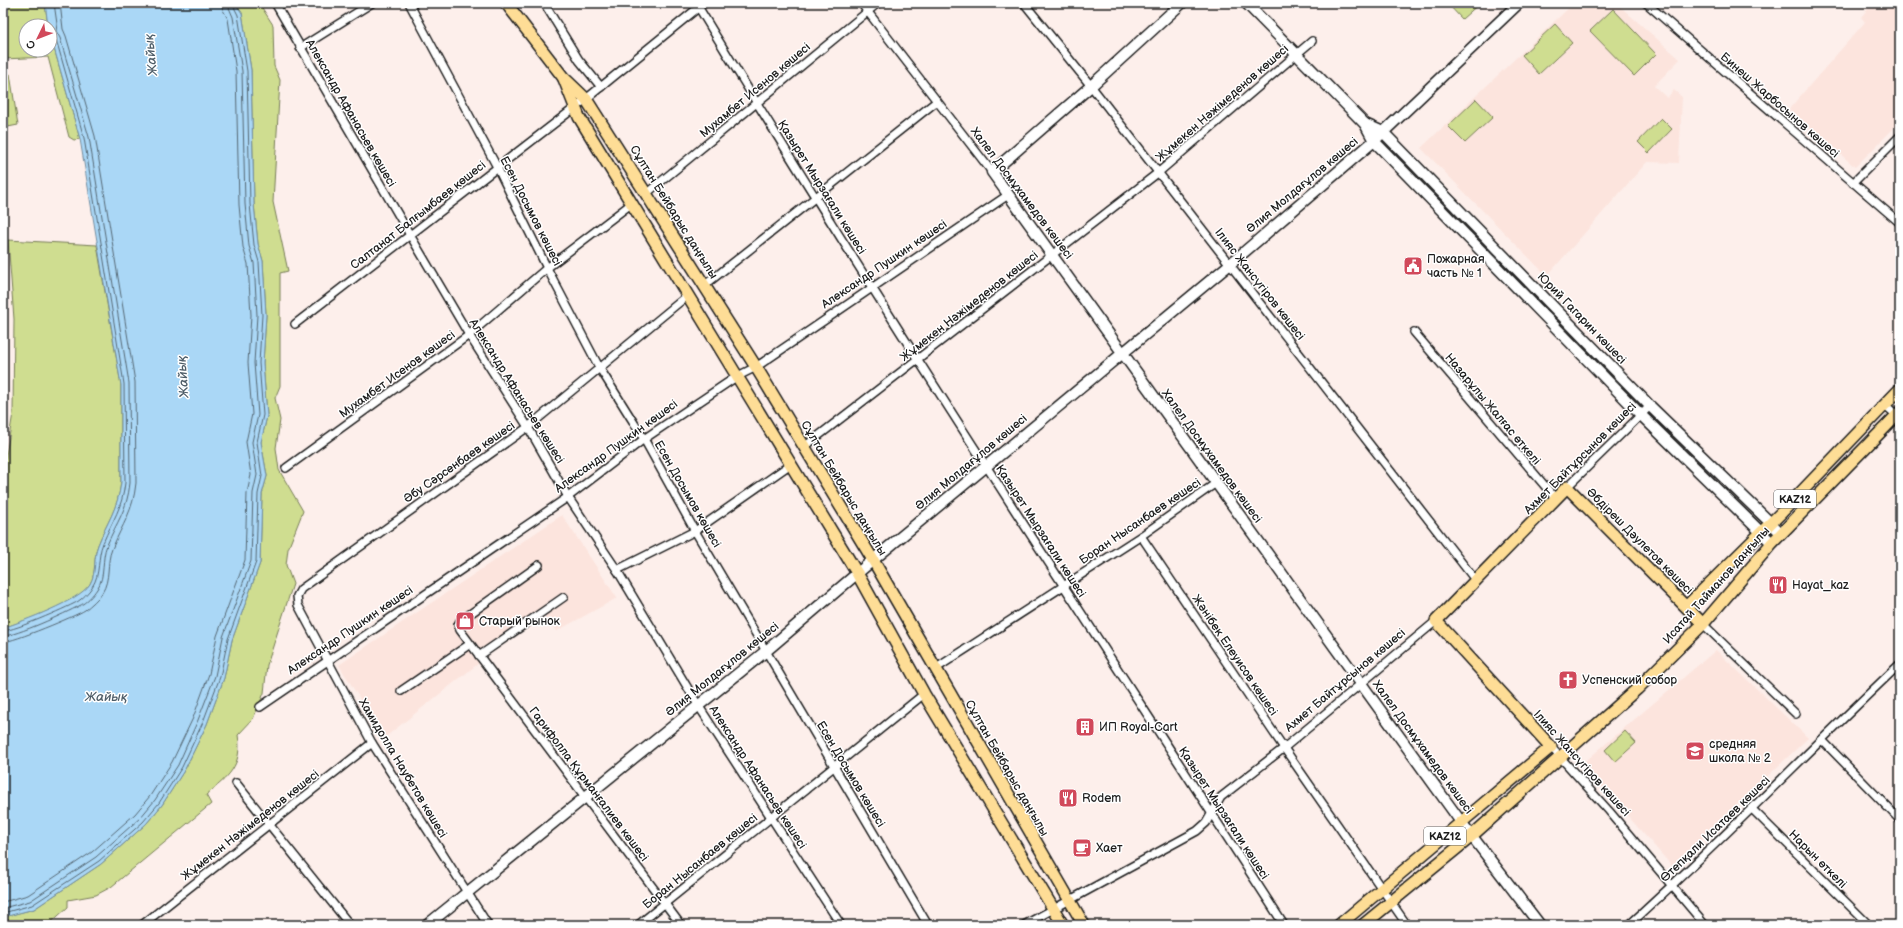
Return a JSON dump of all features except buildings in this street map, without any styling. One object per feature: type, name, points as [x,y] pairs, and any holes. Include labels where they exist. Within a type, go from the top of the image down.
[{"type":"main road","name":"Сұлтан Бейбарыс даңғылы","points":[[506,3],[563,77],[586,99],[705,284],[873,560],[1084,925]]},
{"type":"main road","name":"Сұлтан Бейбарыс даңғылы","points":[[563,77],[574,109],[736,378],[791,464],[857,573],[924,694],[1063,925]]},
{"type":"main road","name":"Исатай Тайманов даңғылы","points":[[1687,606],[1771,523],[1900,389]]},
{"type":"main road","name":"Исатай Тайманов даңғылы","points":[[1363,925],[1472,835],[1637,689],[1703,624],[1781,533],[1899,415]]},
{"type":"main road","name":"Ахмет Байтұрсынов көшесі","points":[[1436,620],[1568,487]]},
{"type":"main road","name":"Әбдіреш Дәулетов көшесі","points":[[1568,487],[1687,606],[1703,624]]},
{"type":"main road","name":"Ілияс Жансүгіров көшесі","points":[[1436,620],[1550,747]]},
{"type":"main road","name":"KAZ12","points":[[1339,925],[1550,747]]},
{"type":"main road","points":[[988,800],[994,792],[1005,789]]},
{"type":"street","name":"Александр Афанасьев көшесі","points":[[275,3],[469,335],[528,427],[568,497],[617,570],[698,706],[841,925]]},
{"type":"street","points":[[300,48],[372,3]]},
{"type":"street","name":"Есен Досымов көшесі","points":[[409,3],[497,167],[547,268],[599,366],[644,438],[695,531],[928,925]]},
{"type":"street","points":[[544,3],[579,60],[601,87]]},
{"type":"street","name":"Халел Досмұхамедов көшесі","points":[[861,3],[992,172],[1461,822],[1540,925]]},
{"type":"street","name":"Мухамбет Исенов көшесі","points":[[647,194],[756,102],[878,3]]},
{"type":"street","name":"Ілияс Жансүгіров көшесі","points":[[1024,3],[1092,86],[1229,265],[1476,580]]},
{"type":"street","points":[[992,172],[1092,86],[1182,3]]},
{"type":"street","name":"Юрий Гагарин көшесі","points":[[1246,3],[1365,124],[1374,141],[1641,415],[1772,543]]},
{"type":"street","name":"Әлия Молдағұлов көшесі","points":[[427,925],[766,651],[857,573],[1229,265],[1374,141],[1519,3]]},
{"type":"street","name":"Бинеш Жарбосынов көшесі","points":[[1646,3],[1900,223]]},
{"type":"street","name":"Салтанат Балғымбаев көшесі","points":[[295,324],[574,109],[699,4]]},
{"type":"street","name":"Қазырет Мырзағали көшесі","points":[[699,4],[814,198],[917,361],[1284,925]]},
{"type":"street","name":"Жұмекен Нәжімеденов көшесі","points":[[804,447],[917,361],[1159,172],[1312,41]]},
{"type":"street","points":[[705,284],[937,102]]},
{"type":"street","name":"Юрий Гагарин көшесі","points":[[1365,124],[1383,132],[1650,406],[1781,533]]},
{"type":"street","points":[[1853,183],[1900,136]]},
{"type":"street","name":"Александр Пушкин көшесі","points":[[260,707],[568,497],[644,438],[736,378],[756,367],[1008,195]]},
{"type":"street","name":"Мухамбет Исенов көшесі","points":[[286,468],[469,335],[547,268],[631,204]]},
{"type":"street","name":"Әбу Сәрсенбаев көшесі","points":[[297,596],[301,589],[528,427],[599,366],[687,296]]},
{"type":"street","name":"Назарұлы Жалғас өткелі","points":[[1414,332],[1556,499]]},
{"type":"street","points":[[1886,405],[1899,415]]},
{"type":"street","name":"Ахмет Байтұрсынов көшесі","points":[[1568,487],[1650,406]]},
{"type":"street","points":[[617,570],[695,531],[791,464]]},
{"type":"street","name":"Боран Нысанбаев көшесі","points":[[935,669],[1141,536],[1216,482]]},
{"type":"street","name":"Жәнібек Елеуисов көшесі","points":[[1141,536],[1284,748],[1390,903],[1407,925]]},
{"type":"street","name":"Гарифолла Құрманғалиев көшесі","points":[[539,565],[460,621],[458,625],[470,644],[681,925]]},
{"type":"street","name":"Хамидолла Наубетов көшесі","points":[[297,596],[298,605],[372,743],[488,925]]},
{"type":"street","points":[[479,656],[564,597]]},
{"type":"street","name":"Ахмет Байтұрсынов көшесі","points":[[1024,925],[1197,831],[1206,823],[1221,797],[1362,684],[1436,620]]},
{"type":"street","name":"Әбдіреш Дәулетов көшесі","points":[[1703,624],[1796,714]]},
{"type":"street","points":[[401,691],[470,644]]},
{"type":"street","name":"Өтепқали Исатаев көшесі","points":[[1629,925],[1752,809],[1900,664]]},
{"type":"street","name":"Боран Нысанбаев көшесі","points":[[638,925],[924,694]]},
{"type":"street","points":[[1822,740],[1900,820]]},
{"type":"street","name":"Жұмекен Нәжімеденов көшесі","points":[[142,925],[372,743]]},
{"type":"street","name":"Ілияс Жансүгіров көшесі","points":[[1550,747],[1609,811],[1705,925]]},
{"type":"street","points":[[236,783],[268,825],[350,925]]},
{"type":"street","name":"Нарын өткелі","points":[[1752,809],[1869,925]]},
{"type":"shaded area","points":[[1574,3],[1616,3],[1680,59],[1654,86],[1667,98],[1674,90],[1682,97],[1679,163],[1647,162],[1547,276],[1421,148]]},
{"type":"shaded area","points":[[1873,3],[1900,3],[1900,122],[1855,167],[1789,109],[1865,22],[1861,17]]},
{"type":"shaded area","name":"Старый рынок","points":[[562,515],[617,598],[557,631],[541,612],[475,653],[479,663],[384,738],[339,665]]},
{"type":"shaded area","name":"cредняя школа № 2","points":[[1716,650],[1808,738],[1672,866],[1582,764]]},
{"type":"green space","points":[[3,3],[45,3],[47,18],[18,18],[18,58],[26,58],[3,59]]},
{"type":"green space","points":[[235,3],[259,3],[273,25],[274,66],[280,80],[273,202],[288,271],[280,273],[280,386],[275,398],[280,420],[276,448],[279,470],[303,511],[288,549],[286,565],[293,584],[267,665],[264,693],[253,719],[238,735],[239,746],[236,763],[227,776],[206,795],[211,804],[111,887],[96,895],[68,900],[68,907],[48,925],[3,925],[3,917],[34,909],[101,864],[146,824],[162,805],[185,769],[207,724],[224,678],[232,640],[260,563],[262,494],[267,476],[261,442],[267,416],[263,363],[266,315],[263,261],[258,244],[254,204],[251,70],[242,13]]},
{"type":"green space","points":[[1447,3],[1480,3],[1462,19]]},
{"type":"green space","points":[[1613,9],[1656,54],[1634,76],[1590,31]]},
{"type":"green space","points":[[1555,24],[1572,43],[1539,74],[1522,55]]},
{"type":"green space","points":[[48,58],[57,58],[80,139],[74,140],[69,137]]},
{"type":"green space","points":[[10,74],[18,125],[3,128],[3,75]]},
{"type":"green space","points":[[1476,99],[1493,117],[1465,143],[1448,126]]},
{"type":"green space","points":[[1661,118],[1672,129],[1649,153],[1638,142]]},
{"type":"green space","points":[[8,240],[97,245],[121,385],[121,483],[115,508],[101,537],[97,550],[94,575],[90,584],[84,591],[63,604],[37,616],[3,628],[3,474],[13,413],[14,319]]},
{"type":"green space","points":[[1625,731],[1636,743],[1615,762],[1605,750]]},
{"type":"water","name":"Жайық","points":[[45,3],[235,3],[242,13],[251,70],[254,204],[258,244],[263,261],[266,315],[263,363],[267,416],[261,442],[267,476],[262,494],[260,563],[232,640],[224,678],[207,724],[185,769],[162,805],[146,824],[101,864],[34,909],[4,917],[3,628],[63,604],[75,597],[90,584],[94,575],[97,550],[101,537],[115,508],[120,492],[121,482],[121,385],[80,139],[57,58],[58,18],[47,18]]},
{"type":"place","name":"Пожарная часть № 1","points":[[1413,266]]},
{"type":"place","name":"Hayat_kaz","points":[[1778,585]]},
{"type":"place","name":"Старый рынок","points":[[465,621]]},
{"type":"place","name":"Успенский собор","points":[[1568,680]]},
{"type":"place","name":"ИП Royal-Cart","points":[[1085,727]]},
{"type":"place","name":"cредняя школа № 2","points":[[1695,751]]},
{"type":"place","name":"Rodem","points":[[1068,798]]},
{"type":"place","name":"Хает","points":[[1082,848]]}]
